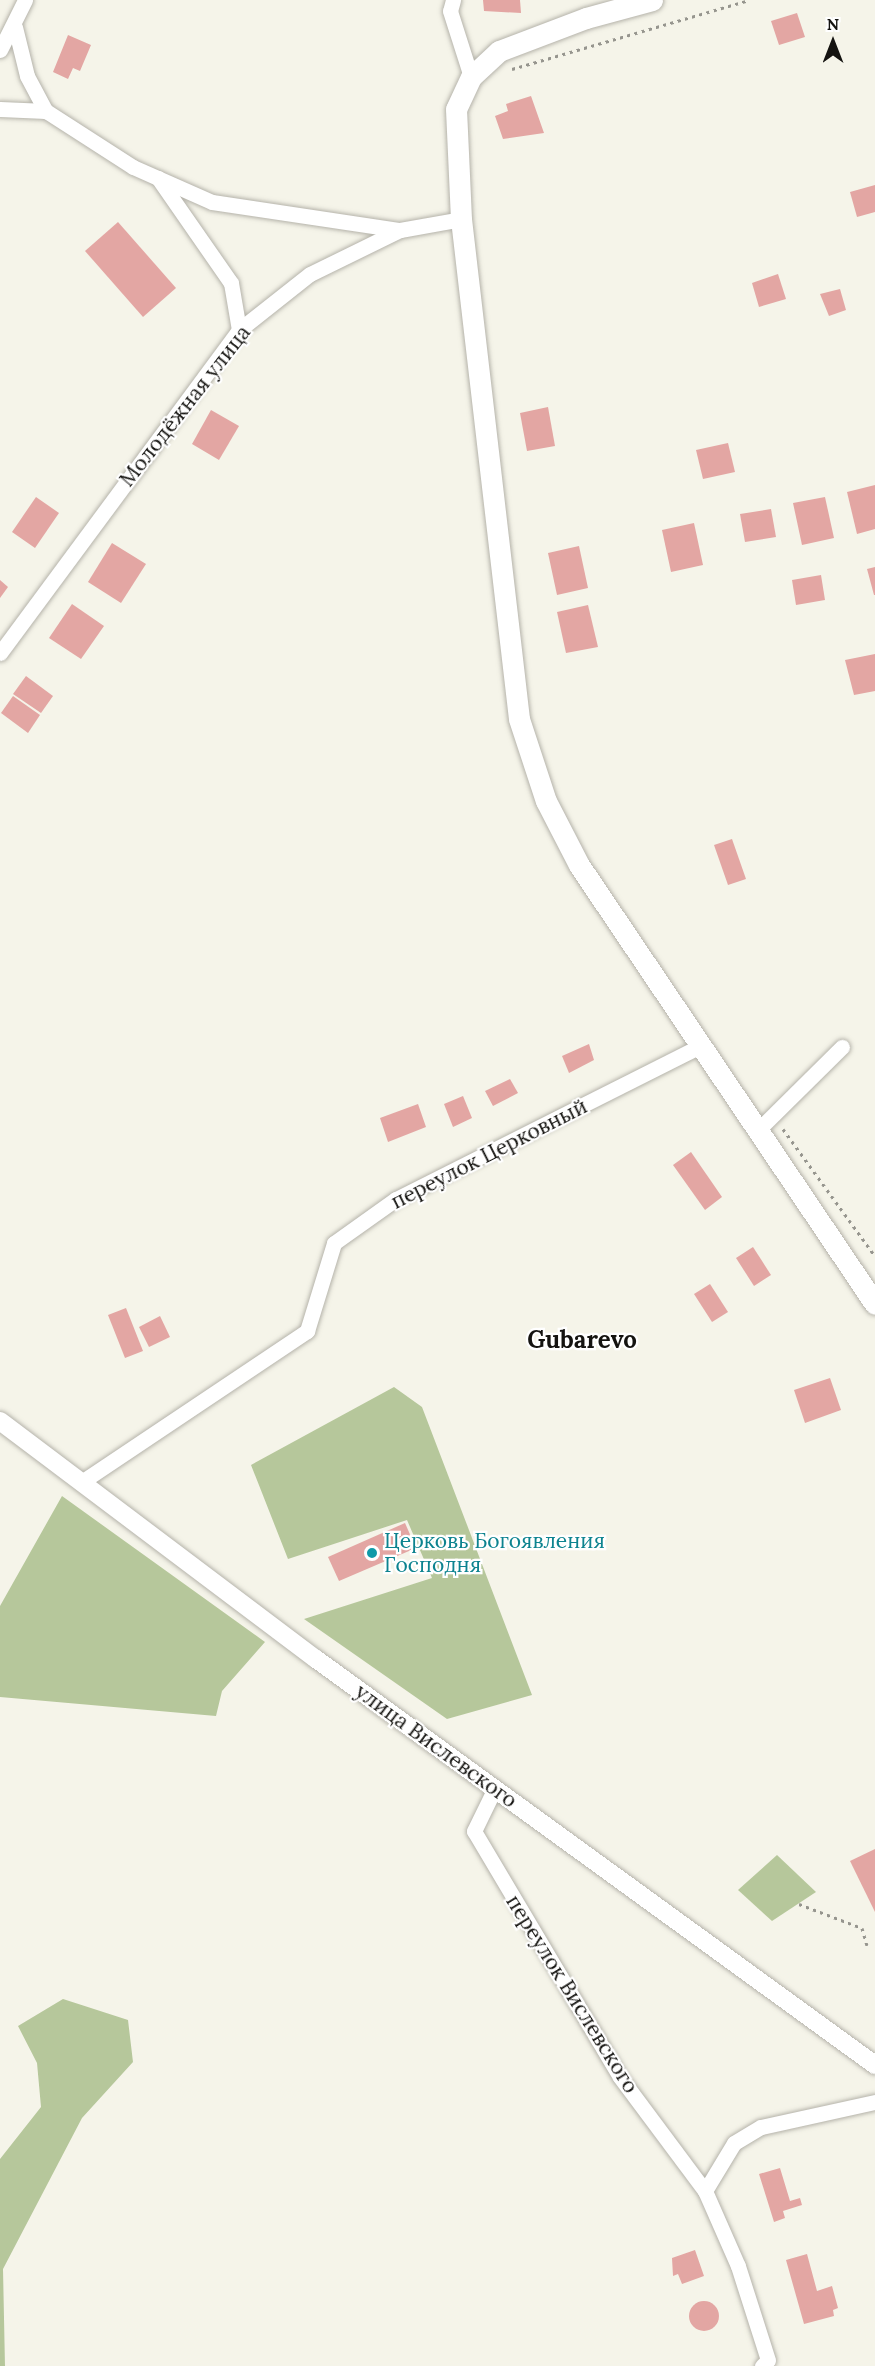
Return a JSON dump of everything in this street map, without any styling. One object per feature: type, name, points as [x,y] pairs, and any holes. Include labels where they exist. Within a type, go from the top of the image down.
[{"type":"main road","points":[[652,0],[586,18],[499,51],[471,77],[456,109],[461,219],[519,719],[546,801],[579,865],[698,1047],[875,1304]]},
{"type":"street","points":[[0,50],[15,27],[25,0]]},
{"type":"street","points":[[453,0],[450,11],[471,77]]},
{"type":"street","points":[[15,27],[27,76],[46,111]]},
{"type":"street","points":[[0,109],[46,111],[158,178],[212,202],[400,230]]},
{"type":"street","points":[[158,178],[231,283],[239,330]]},
{"type":"street","name":"Молодёжная улица","points":[[0,653],[239,330],[310,274],[400,230],[461,219]]},
{"type":"street","name":"переулок Церковный","points":[[83,1480],[307,1330],[334,1243],[445,1172],[698,1047]]},
{"type":"street","points":[[756,1132],[775,1118],[842,1047]]},
{"type":"street","name":"улица Вислевского","points":[[0,1421],[83,1480],[495,1788],[875,2065]]},
{"type":"street","name":"переулок Вислевского","points":[[495,1788],[474,1831],[620,2077],[705,2191],[738,2266],[768,2360],[762,2366]]},
{"type":"street","points":[[705,2191],[735,2143],[761,2127],[875,2102]]},
{"type":"path","points":[[507,71],[749,0]]},
{"type":"path","points":[[775,1118],[875,1257]]},
{"type":"path","points":[[799,1904],[862,1928],[867,1945]]},
{"type":"green space","points":[[394,1387],[422,1407],[532,1695],[447,1719],[304,1619],[432,1578],[407,1520],[288,1559],[251,1465]]},
{"type":"green space","points":[[62,1496],[265,1642],[222,1691],[216,1716],[0,1697],[0,1606]]},
{"type":"green space","points":[[777,1855],[816,1892],[772,1921],[738,1890]]},
{"type":"green space","points":[[63,1999],[128,2020],[133,2062],[82,2118],[3,2269],[5,2366],[0,2366],[0,2159],[41,2107],[37,2063],[18,2026]]},
{"type":"building","points":[[483,0],[520,0],[521,13],[484,11]]},
{"type":"building","points":[[797,13],[805,37],[779,45],[771,21]]},
{"type":"building","points":[[68,35],[91,45],[80,71],[73,68],[68,79],[53,72]]},
{"type":"building","points":[[531,96],[544,133],[503,139],[495,116],[508,111],[506,104]]},
{"type":"building","points":[[875,185],[875,212],[857,217],[850,192]]},
{"type":"building","points":[[118,222],[176,288],[143,317],[85,251]]},
{"type":"building","points":[[778,274],[786,299],[759,307],[752,283]]},
{"type":"building","points":[[840,289],[846,310],[829,316],[820,294]]},
{"type":"building","points":[[548,407],[555,446],[527,451],[520,413]]},
{"type":"building","points":[[211,410],[239,426],[219,460],[192,444]]},
{"type":"building","points":[[728,443],[735,472],[703,479],[696,450]]},
{"type":"building","points":[[875,485],[875,529],[857,534],[847,492]]},
{"type":"building","points":[[36,497],[59,513],[35,548],[12,532]]},
{"type":"building","points":[[825,497],[834,538],[802,545],[793,503]]},
{"type":"building","points":[[771,509],[776,537],[745,542],[740,514]]},
{"type":"building","points":[[694,523],[703,565],[671,572],[662,530]]},
{"type":"building","points":[[112,543],[146,564],[121,603],[88,582]]},
{"type":"building","points":[[579,546],[588,588],[557,595],[548,553]]},
{"type":"building","points":[[875,567],[875,595],[874,595],[867,569]]},
{"type":"building","points":[[821,575],[825,600],[796,605],[792,580]]},
{"type":"building","points":[[0,580],[8,587],[0,598]]},
{"type":"building","points":[[72,604],[104,626],[81,659],[49,638]]},
{"type":"building","points":[[588,605],[598,647],[566,653],[557,612]]},
{"type":"building","points":[[875,654],[875,691],[854,695],[845,660]]},
{"type":"building","points":[[26,676],[53,696],[41,713],[13,694]]},
{"type":"building","points":[[13,696],[40,715],[28,733],[1,713]]},
{"type":"building","points":[[732,839],[746,879],[728,885],[714,845]]},
{"type":"building","points":[[589,1044],[594,1060],[569,1073],[562,1056]]},
{"type":"building","points":[[510,1079],[518,1093],[493,1106],[485,1091]]},
{"type":"building","points":[[463,1096],[472,1118],[453,1127],[444,1104]]},
{"type":"building","points":[[418,1104],[426,1127],[388,1142],[380,1118]]},
{"type":"building","points":[[691,1152],[722,1197],[705,1210],[673,1165]]},
{"type":"building","points":[[753,1247],[771,1275],[754,1286],[736,1258]]},
{"type":"building","points":[[710,1284],[728,1312],[712,1322],[694,1294]]},
{"type":"building","points":[[126,1308],[143,1351],[125,1358],[108,1315]]},
{"type":"building","points":[[160,1316],[170,1337],[149,1347],[139,1327]]},
{"type":"building","points":[[830,1378],[841,1410],[805,1423],[794,1390]]},
{"type":"building","name":"Церковь Богоявления Господня","points":[[405,1523],[416,1548],[339,1581],[328,1557]]},
{"type":"building","points":[[875,1849],[875,1912],[850,1861]]},
{"type":"building","points":[[780,2168],[790,2201],[800,2198],[802,2205],[783,2211],[785,2218],[774,2222],[759,2174]]},
{"type":"building","points":[[695,2250],[704,2276],[682,2284],[678,2274],[673,2276],[672,2258]]},
{"type":"building","points":[[807,2254],[817,2291],[832,2286],[838,2308],[833,2310],[834,2316],[804,2324],[786,2260]]},
{"type":"building","points":[[704,2301],[715,2305],[719,2316],[715,2327],[704,2331],[693,2327],[689,2316],[693,2305]]},
{"type":"place","name":"Церковь Богоявления Господня","points":[[372,1553]]},
{"type":"district","name":"Gubarevo","points":[[582,1340]]}]
